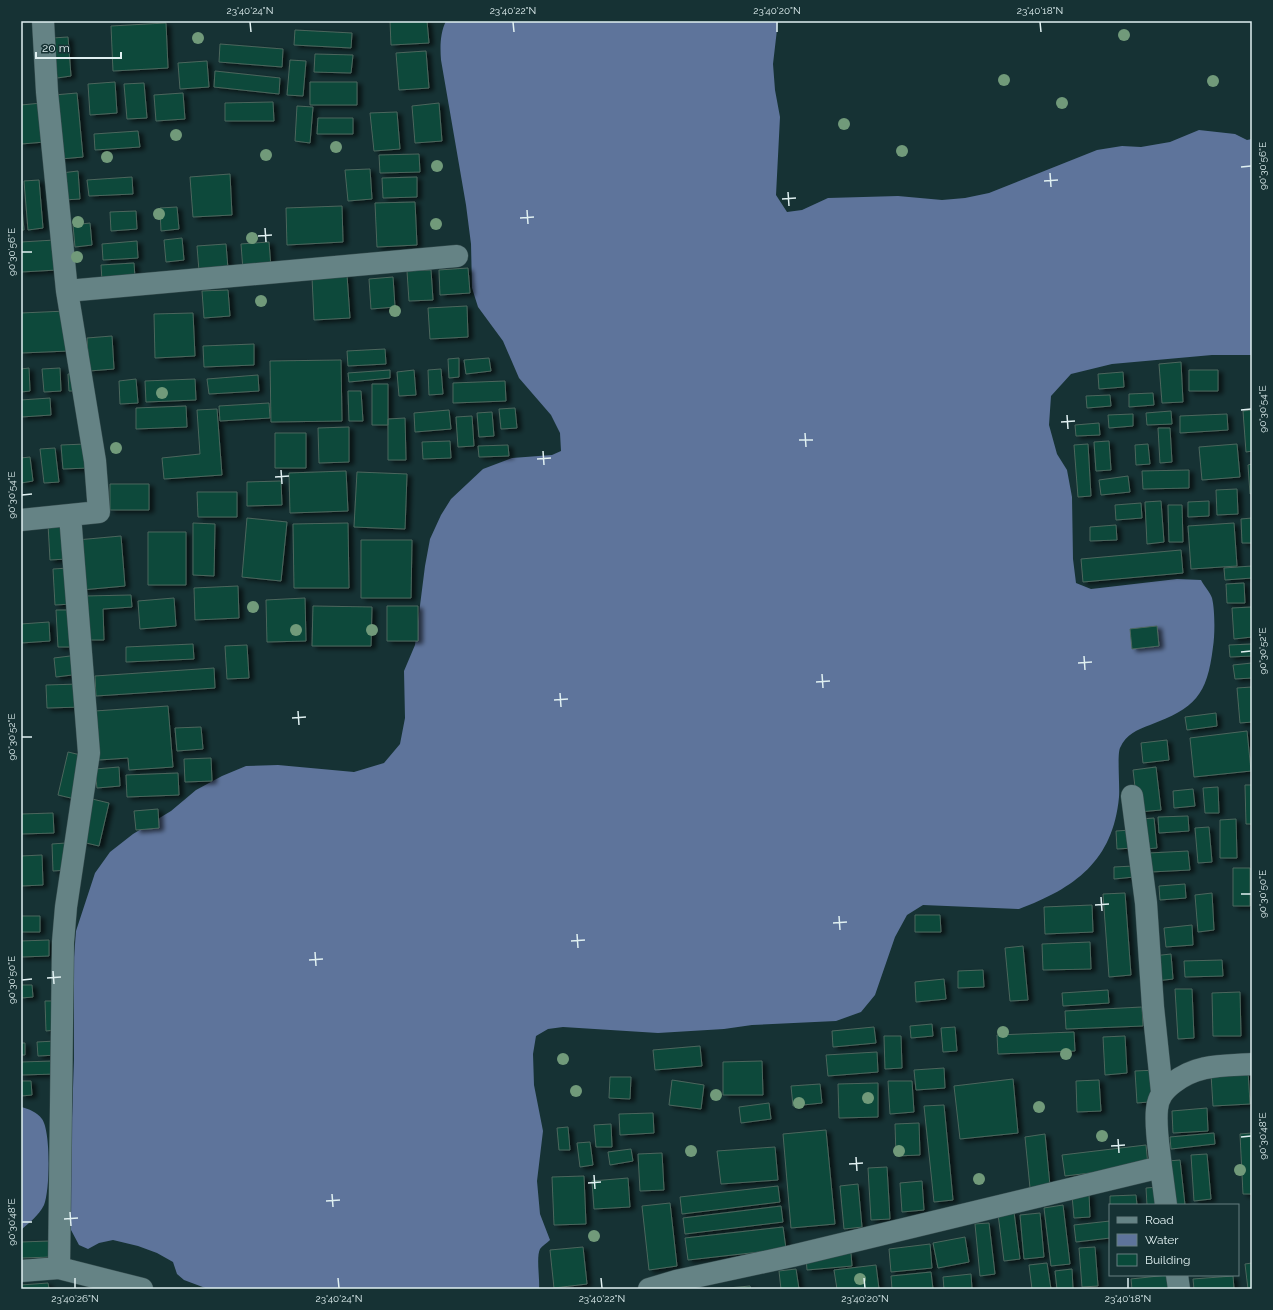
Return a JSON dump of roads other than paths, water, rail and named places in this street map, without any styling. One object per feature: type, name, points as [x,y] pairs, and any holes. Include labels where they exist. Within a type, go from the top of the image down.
[{"type":"street","points":[[21,520],[99,512],[95,461],[67,291],[47,92],[43,21]]},
{"type":"street","points":[[67,291],[457,256]]},
{"type":"street","points":[[59,1268],[62,942],[89,753],[70,515]]},
{"type":"street","points":[[1132,796],[1146,903],[1153,1007],[1162,1092],[1157,1107],[1156,1122],[1160,1167],[1166,1204]]},
{"type":"street","points":[[1162,1092],[1188,1072],[1204,1068],[1252,1064]]},
{"type":"street","points":[[649,1289],[676,1281],[792,1256],[1160,1167]]},
{"type":"street","points":[[21,1271],[59,1268],[142,1289]]},
{"type":"street","points":[[1176,1276],[1179,1289]]},
{"type":"water","points":[[446,21],[778,21],[773,64],[775,90],[780,117],[776,195],[787,212],[802,210],[828,198],[898,196],[942,200],[965,198],[989,193],[1097,150],[1122,146],[1141,147],[1170,142],[1199,130],[1235,134],[1247,140],[1252,139],[1252,355],[1212,355],[1112,364],[1071,374],[1051,396],[1049,425],[1057,454],[1067,470],[1072,497],[1073,559],[1076,583],[1091,589],[1177,579],[1201,580],[1212,598],[1214,609],[1214,636],[1210,664],[1202,689],[1188,706],[1178,713],[1136,731],[1122,743],[1119,752],[1119,797],[1115,819],[1109,839],[1088,869],[1074,881],[1057,892],[1019,909],[923,905],[907,915],[895,937],[875,995],[861,1012],[836,1021],[752,1025],[724,1029],[658,1033],[563,1027],[548,1029],[536,1036],[533,1054],[534,1085],[543,1131],[537,1181],[540,1214],[550,1240],[540,1249],[539,1253],[539,1289],[208,1289],[184,1280],[177,1274],[173,1262],[157,1253],[138,1246],[113,1240],[99,1243],[88,1249],[79,1245],[71,1230],[70,1176],[74,1059],[74,957],[76,931],[95,873],[110,852],[133,834],[171,811],[196,790],[222,776],[246,766],[278,765],[354,772],[384,763],[400,744],[405,718],[404,671],[415,645],[430,539],[441,515],[451,499],[483,469],[512,458],[552,455],[561,451],[560,433],[551,415],[519,378],[503,341],[478,307],[472,288],[471,244],[466,205],[441,60],[441,40]]},
{"type":"water","points":[[21,1107],[33,1111],[42,1119],[47,1136],[49,1161],[44,1205],[37,1215],[21,1230]]}]
